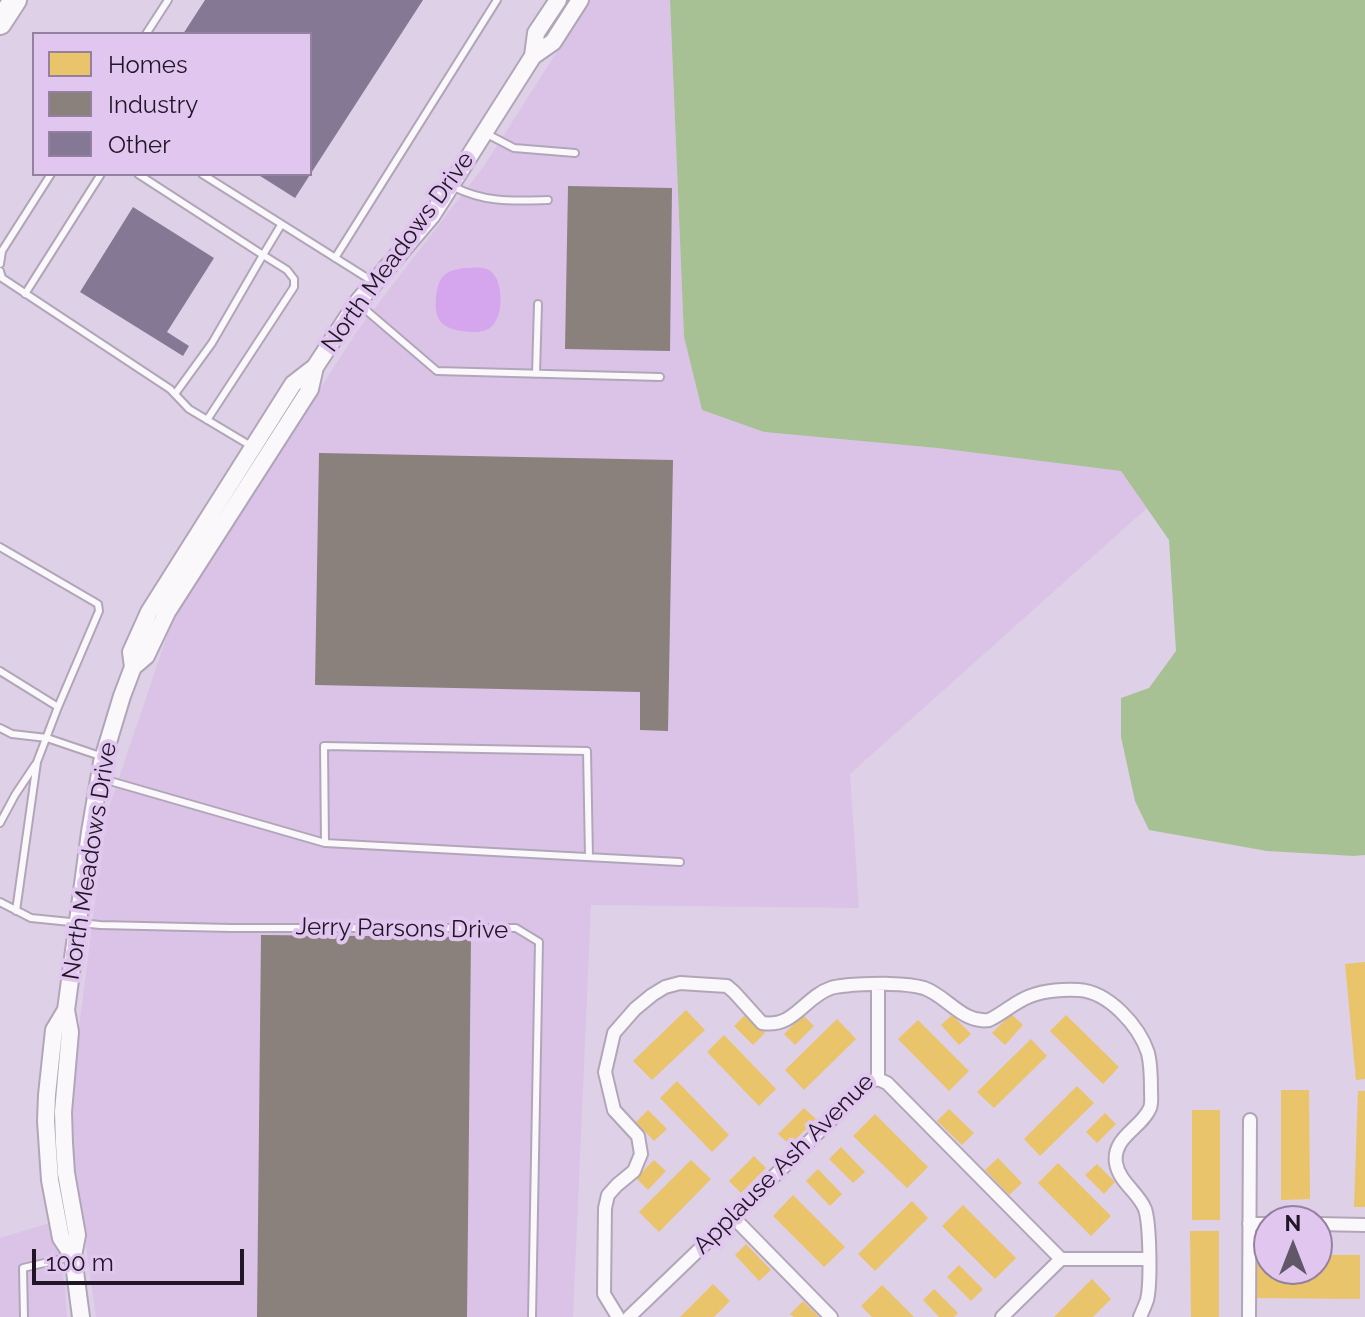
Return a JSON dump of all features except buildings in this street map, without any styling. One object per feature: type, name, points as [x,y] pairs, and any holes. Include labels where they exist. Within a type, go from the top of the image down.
[{"type":"highway","points":[[0,23],[15,0]]},
{"type":"street","name":"North Meadows Drive","points":[[533,56],[536,33],[558,0]]},
{"type":"street","name":"North Meadows Drive","points":[[81,1317],[73,1256],[77,1235],[66,1173],[63,1112],[70,1032],[66,1010],[99,778],[122,696],[133,667],[146,656],[167,612],[260,451],[293,384],[315,367],[357,303],[432,215],[533,56],[553,42],[580,0]]},
{"type":"street","points":[[618,1317],[604,1294],[605,1208],[608,1195],[634,1171],[641,1154],[638,1136],[614,1110],[605,1072],[614,1033],[635,1009],[665,987],[680,983],[727,986],[762,1023],[774,1025],[785,1022],[830,988],[848,986],[908,985],[925,989],[981,1022],[1033,995],[1050,991],[1088,991],[1110,1003],[1125,1016],[1142,1040],[1151,1068],[1151,1106],[1128,1132],[1116,1155],[1116,1165],[1123,1181],[1144,1207],[1148,1226],[1149,1280],[1147,1300],[1140,1317]]},
{"type":"street","name":"Applause Ash Avenue","points":[[629,1317],[869,1082],[878,1079],[878,985]]},
{"type":"street","points":[[878,1079],[887,1083],[1061,1259]]},
{"type":"street","points":[[1249,1317],[1250,1120]]},
{"type":"street","points":[[733,1217],[831,1317]]},
{"type":"street","points":[[1333,1224],[1365,1225]]},
{"type":"street","points":[[1002,1317],[1061,1259],[1148,1259]]},
{"type":"lane","points":[[147,32],[168,0]]},
{"type":"lane","points":[[335,258],[497,0]]},
{"type":"lane","points":[[484,132],[514,148],[575,153]]},
{"type":"lane","points":[[0,264],[2,251],[50,176]]},
{"type":"lane","points":[[25,294],[100,176]]},
{"type":"lane","points":[[141,176],[287,270],[294,279],[294,287],[207,420]]},
{"type":"lane","points":[[205,176],[374,282]]},
{"type":"lane","points":[[451,185],[486,199],[548,200]]},
{"type":"lane","points":[[175,394],[212,343],[281,225]]},
{"type":"lane","points":[[0,271],[2,278],[25,294],[156,379],[189,409],[260,451]]},
{"type":"lane","points":[[357,303],[437,371],[660,377]]},
{"type":"lane","points":[[536,374],[538,304]]},
{"type":"lane","points":[[0,547],[98,604],[99,611],[37,762],[1,818]]},
{"type":"lane","points":[[0,671],[58,707]]},
{"type":"lane","points":[[0,728],[12,734],[47,738],[103,757]]},
{"type":"lane","points":[[325,843],[324,746],[587,751],[589,857]]},
{"type":"lane","points":[[16,911],[37,762]]},
{"type":"lane","points":[[99,778],[325,843],[680,862]]},
{"type":"lane","name":"Jerry Parsons Drive","points":[[0,902],[31,918],[78,923],[231,928],[516,928],[539,942],[532,1317]]},
{"type":"lane","points":[[24,1317],[23,1268],[73,1256]]},
{"type":"shaded area","points":[[590,0],[670,0],[684,337],[702,410],[764,432],[937,448],[1121,471],[1147,508],[850,774],[859,908],[591,905],[573,1317],[96,1317],[74,1163],[71,1090],[106,816],[173,618],[357,331],[484,166]]},
{"type":"shaded area","points":[[464,268],[489,270],[498,282],[500,311],[492,326],[483,331],[454,329],[443,324],[437,316],[436,296],[441,279],[447,273]]},
{"type":"shaded area","points":[[53,1222],[67,1317],[0,1317],[0,1238]]},
{"type":"green space","points":[[670,0],[1365,0],[1365,855],[1267,851],[1149,830],[1135,801],[1121,737],[1121,698],[1149,688],[1176,651],[1169,540],[1121,471],[937,448],[764,432],[702,410],[684,337]]}]
